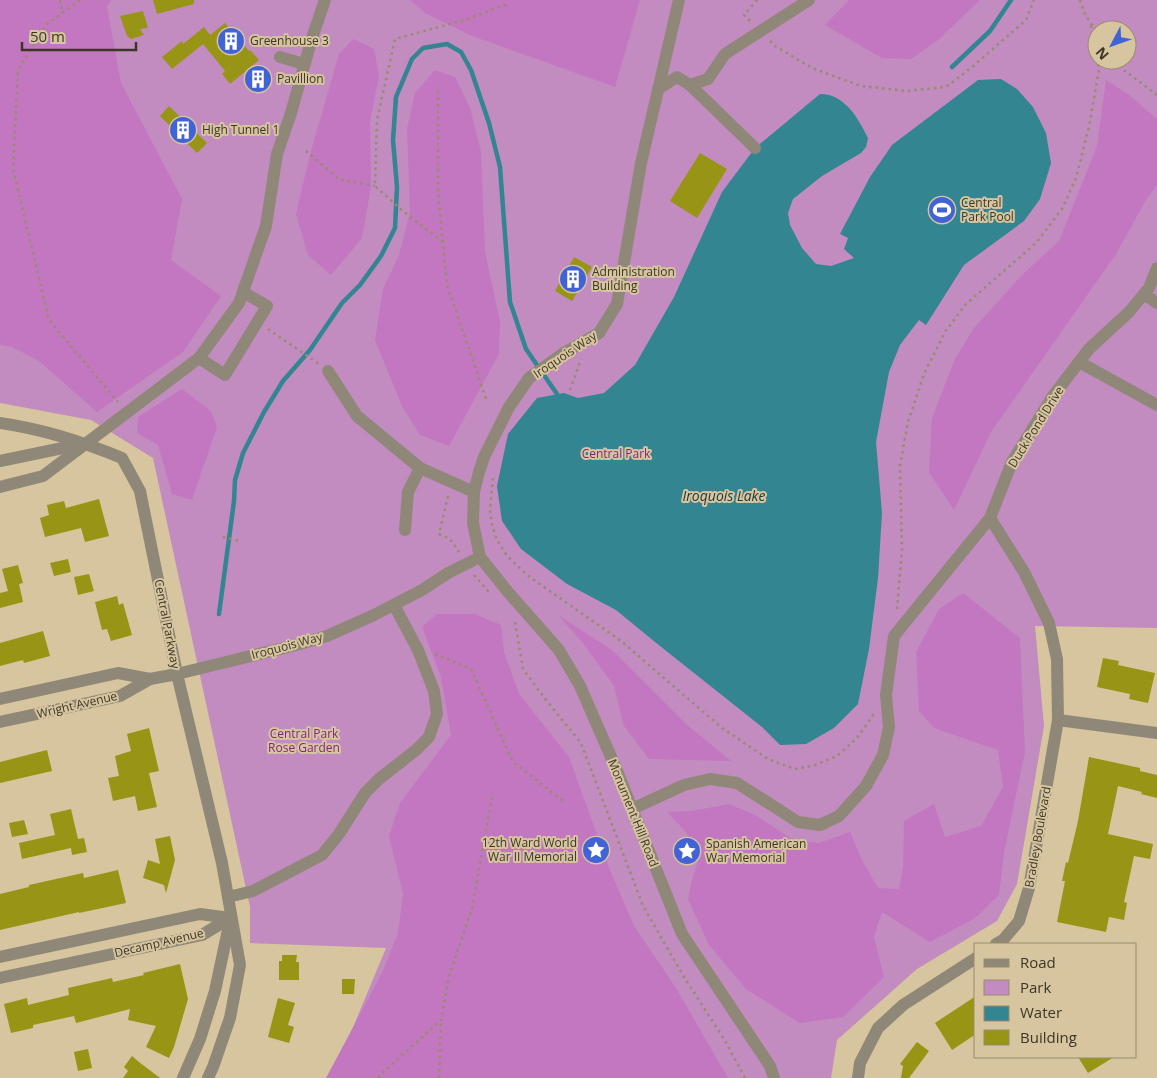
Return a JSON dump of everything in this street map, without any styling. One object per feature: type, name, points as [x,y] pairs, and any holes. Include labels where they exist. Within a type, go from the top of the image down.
[{"type":"street","points":[[0,487],[43,476],[199,358],[239,303],[266,226],[277,154],[325,0]]},
{"type":"street","name":"Iroquois Way","points":[[177,674],[300,644],[335,632],[394,605],[480,556],[473,523],[474,492],[484,457],[502,418],[529,378],[564,353],[599,333],[617,304],[641,163],[679,0]]},
{"type":"street","points":[[690,85],[708,79],[725,54],[809,0]]},
{"type":"street","points":[[280,56],[304,64]]},
{"type":"street","points":[[658,89],[677,77],[690,85],[755,148]]},
{"type":"street","name":"Duck Pond Drive","points":[[632,809],[684,785],[710,779],[737,783],[798,822],[820,825],[839,816],[866,786],[883,755],[889,727],[886,695],[894,636],[990,518],[1012,462],[1053,396],[1089,349],[1130,312],[1149,288],[1157,268]]},
{"type":"street","points":[[199,358],[225,374],[267,306],[243,292]]},
{"type":"street","points":[[1144,294],[1157,303]]},
{"type":"street","points":[[1079,362],[1157,405]]},
{"type":"street","points":[[328,371],[357,416],[420,468],[474,492]]},
{"type":"street","name":"Central Parkway","points":[[0,423],[24,426],[86,444],[122,458],[140,491],[177,674],[222,863],[230,918],[240,965],[230,1018],[208,1078]]},
{"type":"street","points":[[0,461],[86,444]]},
{"type":"street","points":[[405,530],[408,492],[420,468]]},
{"type":"street","points":[[990,518],[1024,572],[1049,623],[1056,659],[1058,720],[1157,733]]},
{"type":"street","name":"Monument Hill Road","points":[[480,556],[508,592],[559,650],[580,686],[682,934],[770,1066],[774,1078]]},
{"type":"street","points":[[228,897],[253,891],[322,855],[339,834],[365,793],[430,737],[437,714],[434,691],[418,650],[394,605]]},
{"type":"street","name":"Wright Avenue","points":[[0,699],[118,674],[150,679]]},
{"type":"street","name":"Wright Avenue","points":[[0,722],[120,696],[150,679],[177,674]]},
{"type":"street","name":"Bradley Boulevard","points":[[998,943],[1019,921],[1029,888],[1058,720]]},
{"type":"street","name":"Decamp Avenue","points":[[0,957],[200,914],[230,918]]},
{"type":"street","name":"Central Parkway","points":[[186,1077],[215,991],[230,918]]},
{"type":"street","name":"Decamp Avenue","points":[[0,978],[202,935],[230,918]]},
{"type":"street","points":[[50,947],[54,967]]},
{"type":"street","points":[[858,1078],[860,1063],[878,1028],[904,1005],[974,959]]},
{"type":"path","points":[[60,0],[62,14]]},
{"type":"path","points":[[80,0],[46,25],[18,70],[13,169],[49,320],[119,403]]},
{"type":"path","points":[[757,0],[744,15],[775,46],[812,68],[861,86],[907,91],[946,87],[1026,20],[1034,0]]},
{"type":"path","points":[[1080,0],[1089,20]]},
{"type":"path","points":[[375,186],[377,120],[395,39],[468,19],[509,3]]},
{"type":"path","points":[[898,609],[902,550],[900,466],[908,422],[924,374],[945,332],[965,305],[1036,243],[1062,209],[1076,178],[1089,127],[1099,70]]},
{"type":"path","points":[[1124,70],[1157,94]]},
{"type":"path","points":[[438,91],[438,192],[447,285],[486,400]]},
{"type":"path","points":[[306,152],[339,179],[375,186],[404,212],[443,242]]},
{"type":"path","points":[[258,322],[313,360]]},
{"type":"path","points":[[570,390],[587,340]]},
{"type":"path","points":[[493,471],[490,511],[492,525],[497,540],[507,556],[527,575],[621,641],[722,728],[768,759],[795,769],[815,765],[837,756],[856,739],[869,723],[886,695]]},
{"type":"path","points":[[452,482],[439,534],[450,539],[480,583],[493,596]]},
{"type":"path","points":[[223,537],[239,541]]},
{"type":"path","points":[[511,616],[515,623],[523,669],[581,743],[643,906],[684,977],[724,1038],[745,1078]]},
{"type":"path","points":[[432,653],[471,669],[513,762],[566,803]]},
{"type":"path","points":[[439,1078],[441,1020],[449,976],[472,908],[494,793]]},
{"type":"path","points":[[379,1078],[441,1020]]},
{"type":"green space","name":"Central Park","points":[[0,0],[1157,0],[1157,628],[1035,626],[1044,726],[1017,884],[997,921],[917,969],[837,1040],[831,1078],[332,1078],[386,948],[250,943],[250,907],[153,458],[91,420],[0,403]]},
{"type":"shaded area","points":[[0,0],[111,0],[107,7],[121,83],[182,199],[171,260],[221,296],[183,352],[97,412],[39,361],[12,347],[0,345]]},
{"type":"shaded area","points":[[410,0],[640,0],[615,87],[472,36],[425,13]]},
{"type":"shaded area","points":[[849,0],[980,0],[938,40],[911,59],[882,58],[825,25]]},
{"type":"shaded area","points":[[353,39],[374,49],[379,76],[370,121],[371,187],[362,238],[331,275],[308,255],[296,214],[311,151],[339,54]]},
{"type":"shaded area","points":[[435,70],[455,77],[470,108],[481,152],[485,252],[500,321],[499,354],[449,446],[420,435],[402,406],[375,340],[383,289],[399,255],[410,212],[407,129],[415,93]]},
{"type":"shaded area","points":[[1106,80],[1129,95],[1157,119],[1157,185],[1146,200],[1116,254],[991,432],[954,510],[929,472],[932,418],[955,359],[974,328],[1022,275],[1059,241],[1097,146]]},
{"type":"shaded area","points":[[182,389],[211,411],[217,427],[192,500],[172,494],[158,445],[137,433],[138,417]]},
{"type":"shaded area","points":[[963,593],[1020,638],[1025,752],[1004,853],[999,895],[975,918],[930,942],[882,912],[874,937],[884,977],[843,1017],[800,1023],[746,989],[709,945],[688,899],[699,858],[686,832],[667,812],[692,811],[729,804],[757,816],[793,840],[819,843],[850,832],[862,860],[878,888],[899,889],[903,868],[904,821],[934,804],[945,837],[981,826],[1003,787],[998,750],[934,728],[919,711],[916,652],[939,609]]},
{"type":"shaded area","points":[[437,614],[475,614],[501,625],[504,652],[519,694],[569,757],[609,868],[634,926],[676,988],[728,1078],[326,1078],[382,973],[398,933],[403,894],[389,836],[400,803],[451,735],[441,677],[422,627]]},
{"type":"shaded area","points":[[558,615],[612,650],[686,724],[731,761],[649,759],[624,726],[614,686],[583,643]]},
{"type":"water","name":"Iroquois Lake","points":[[1001,79],[1017,89],[1033,107],[1046,133],[1051,163],[1040,199],[1024,221],[964,265],[926,325],[919,320],[900,345],[889,372],[876,442],[882,513],[878,578],[869,649],[858,704],[834,728],[806,744],[780,745],[762,727],[616,610],[567,584],[521,549],[502,521],[497,486],[508,434],[537,398],[564,393],[578,398],[604,393],[635,365],[674,297],[722,192],[755,148],[820,94],[837,98],[850,108],[868,138],[866,147],[861,153],[822,176],[793,199],[788,213],[790,225],[802,248],[816,264],[831,266],[854,258],[844,249],[848,238],[840,234],[870,177],[892,145],[978,80]]},
{"type":"building","points":[[153,0],[194,0],[194,4],[157,14]]},
{"type":"building","points":[[143,11],[148,28],[140,29],[144,35],[131,39],[127,36],[120,16]]},
{"type":"building","points":[[225,23],[259,60],[230,84],[222,74],[225,71],[203,44],[172,69],[162,57],[182,41],[183,44],[204,27],[210,35]]},
{"type":"building","name":"High Tunnel 1","points":[[169,106],[207,143],[197,153],[160,116]]},
{"type":"building","points":[[700,153],[727,169],[697,218],[670,201]]},
{"type":"building","name":"Administration Building","points":[[574,257],[592,267],[572,301],[555,291]]},
{"type":"building","points":[[99,499],[109,536],[85,542],[81,528],[45,537],[40,518],[49,515],[47,505],[64,501],[66,508]]},
{"type":"building","points":[[68,559],[71,572],[54,576],[50,563]]},
{"type":"building","points":[[18,565],[23,583],[19,584],[23,602],[0,608],[0,593],[8,591],[2,569]]},
{"type":"building","points":[[89,574],[94,591],[78,595],[74,577]]},
{"type":"building","points":[[117,596],[119,605],[123,603],[132,635],[111,641],[107,629],[102,630],[95,602]]},
{"type":"building","points":[[43,631],[50,656],[24,663],[23,660],[0,666],[0,643]]},
{"type":"building","points":[[1103,658],[1119,661],[1118,665],[1155,673],[1148,703],[1129,699],[1130,694],[1097,687]]},
{"type":"building","points":[[149,728],[159,771],[149,773],[157,807],[138,811],[135,796],[113,801],[108,778],[119,776],[115,756],[131,751],[127,734]]},
{"type":"building","points":[[47,750],[52,771],[0,783],[0,762]]},
{"type":"building","points":[[1089,757],[1140,768],[1140,771],[1157,775],[1157,798],[1118,786],[1108,834],[1153,844],[1150,859],[1134,856],[1124,902],[1127,903],[1124,920],[1109,917],[1106,932],[1057,922],[1065,881],[1062,881],[1078,821]]},
{"type":"building","points":[[71,809],[78,839],[84,838],[87,852],[72,855],[71,848],[22,859],[19,843],[55,835],[50,814]]},
{"type":"building","points":[[24,820],[28,834],[12,837],[9,823]]},
{"type":"building","points":[[170,836],[175,860],[166,893],[164,885],[143,878],[148,860],[160,864],[155,839]]},
{"type":"building","points":[[118,870],[126,903],[0,930],[0,894],[29,887],[29,885],[83,873],[84,878]]},
{"type":"building","points":[[282,955],[297,955],[296,962],[299,962],[299,980],[279,980],[279,961],[282,961]]},
{"type":"building","points":[[180,964],[188,999],[169,1058],[146,1047],[156,1026],[128,1020],[130,1009],[76,1023],[74,1016],[33,1025],[33,1028],[11,1033],[4,1004],[27,998],[28,1005],[69,995],[68,988],[112,978],[113,982]]},
{"type":"building","points":[[342,979],[355,979],[354,994],[342,994]]},
{"type":"building","points":[[974,997],[974,1035],[952,1050],[935,1023]]},
{"type":"building","points":[[278,998],[295,1003],[288,1025],[294,1027],[289,1043],[268,1037]]},
{"type":"building","points":[[917,1042],[929,1051],[909,1078],[901,1078],[903,1066],[900,1064]]},
{"type":"building","points":[[88,1049],[92,1068],[78,1071],[74,1052]]},
{"type":"building","points":[[132,1056],[160,1078],[123,1078],[128,1071],[124,1067]]},
{"type":"building","points":[[1079,1058],[1112,1058],[1088,1073]]},
{"type":"waterway","points":[[952,67],[990,31],[1011,0]]},
{"type":"waterway","points":[[219,614],[235,480],[243,453],[264,412],[283,381],[310,350],[342,303],[360,285],[381,256],[395,228],[397,187],[393,140],[396,97],[412,59],[423,48],[447,44],[461,52],[471,70],[489,123],[500,167],[510,302],[526,349],[557,394]]},
{"type":"place","name":"Greenhouse 3","points":[[231,41]]},
{"type":"place","name":"Pavillion","points":[[258,79]]},
{"type":"place","name":"High Tunnel 1","points":[[183,130]]},
{"type":"place","name":"Central Park Pool","points":[[942,210]]},
{"type":"place","name":"Administration Building","points":[[573,279]]},
{"type":"place","name":"12th Ward World War II Memorial","points":[[596,850]]},
{"type":"place","name":"Spanish American War Memorial","points":[[687,851]]},
{"type":"park label","name":"Central Park Rose Garden","points":[[304,741]]}]
